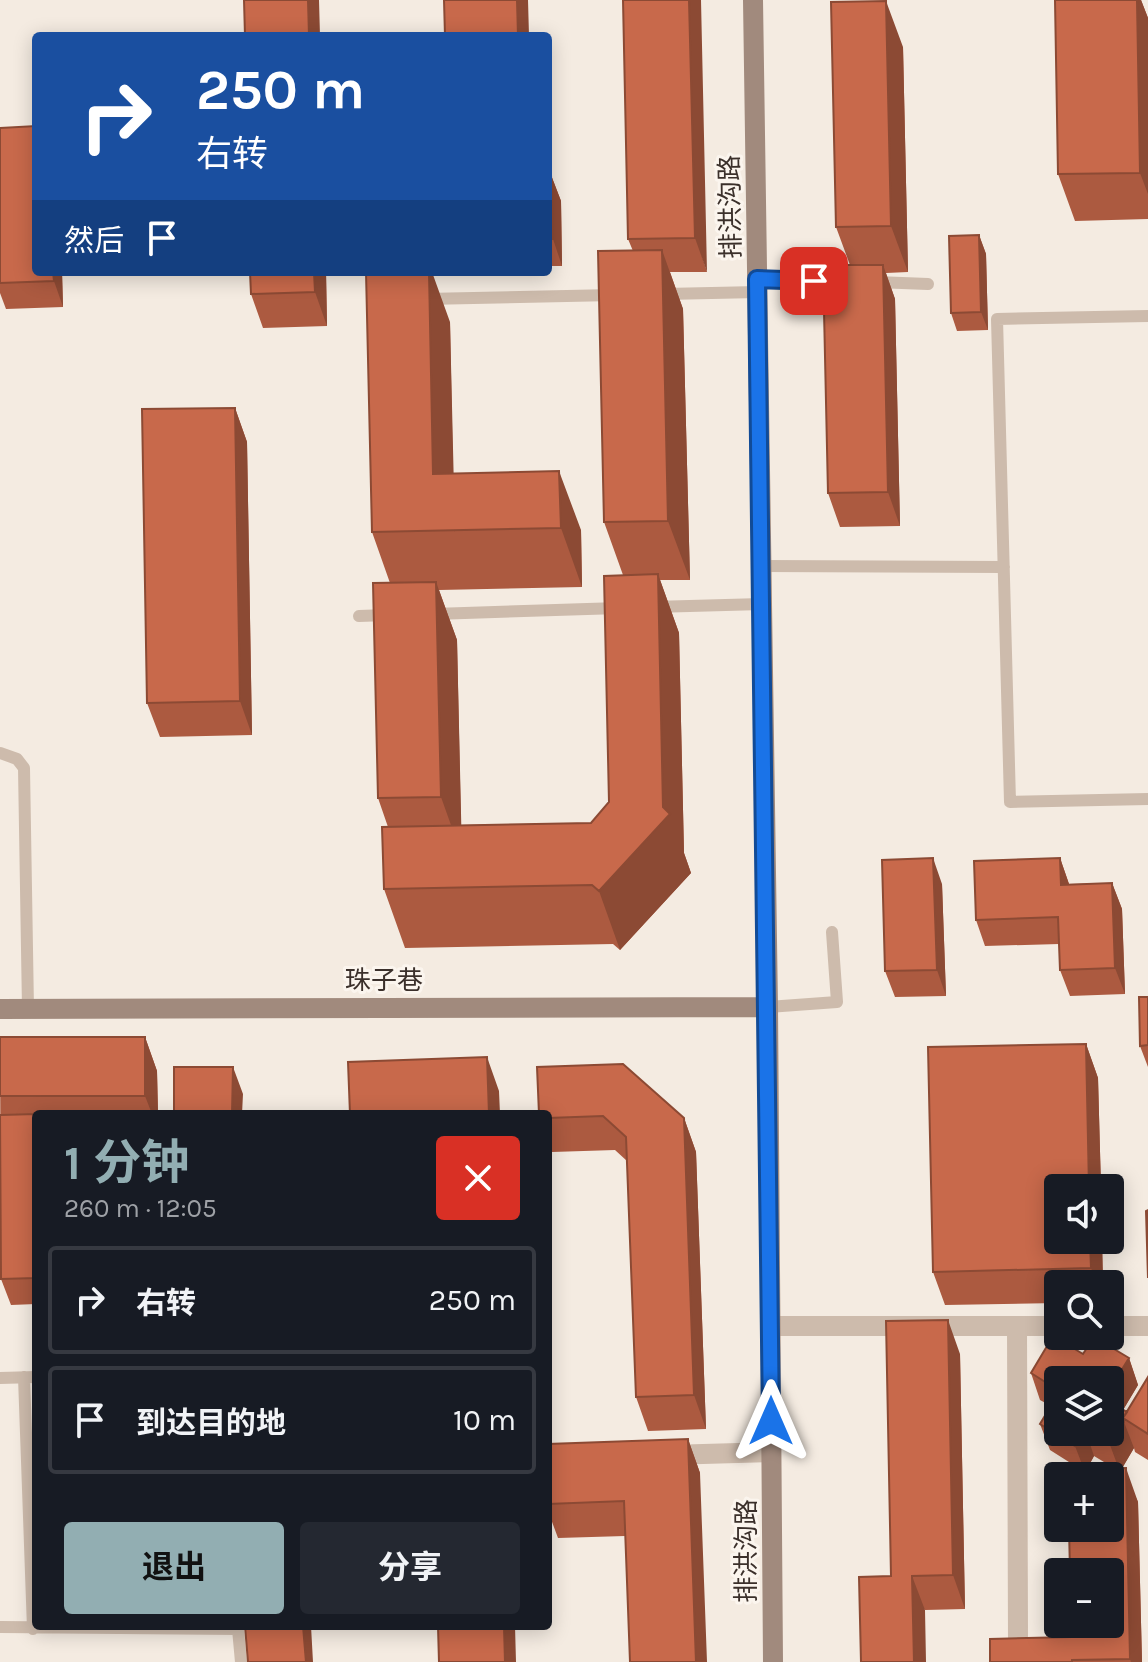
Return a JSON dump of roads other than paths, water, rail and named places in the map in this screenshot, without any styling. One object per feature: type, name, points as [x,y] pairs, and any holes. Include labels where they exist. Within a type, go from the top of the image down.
[{"type":"main road","name":"排洪沟路","points":[[753,0],[768,1007],[773,1662]]},
{"type":"main road","name":"珠子巷","points":[[0,1009],[768,1007]]},
{"type":"street","points":[[770,1326],[1044,1326]]},
{"type":"street","points":[[1017,1326],[1018,1640]]},
{"type":"street","points":[[1124,1326],[1148,1326]]},
{"type":"street","points":[[644,1455],[771,1452]]},
{"type":"lane","points":[[647,294],[850,282]]},
{"type":"lane","points":[[866,282],[928,284]]},
{"type":"lane","points":[[409,299],[631,294]]},
{"type":"lane","points":[[1148,316],[997,319],[1010,802],[1148,799]]},
{"type":"lane","points":[[761,566],[1004,567]]},
{"type":"lane","points":[[421,614],[762,604]]},
{"type":"lane","points":[[359,616],[406,615]]},
{"type":"lane","points":[[0,753],[17,759],[24,768],[28,1009]]},
{"type":"lane","points":[[768,1007],[837,1002],[832,932]]},
{"type":"lane","points":[[0,1378],[30,1377],[32,1545]]},
{"type":"lane","points":[[0,1627],[32,1629]]},
{"type":"lane","points":[[238,1630],[241,1662]]}]
